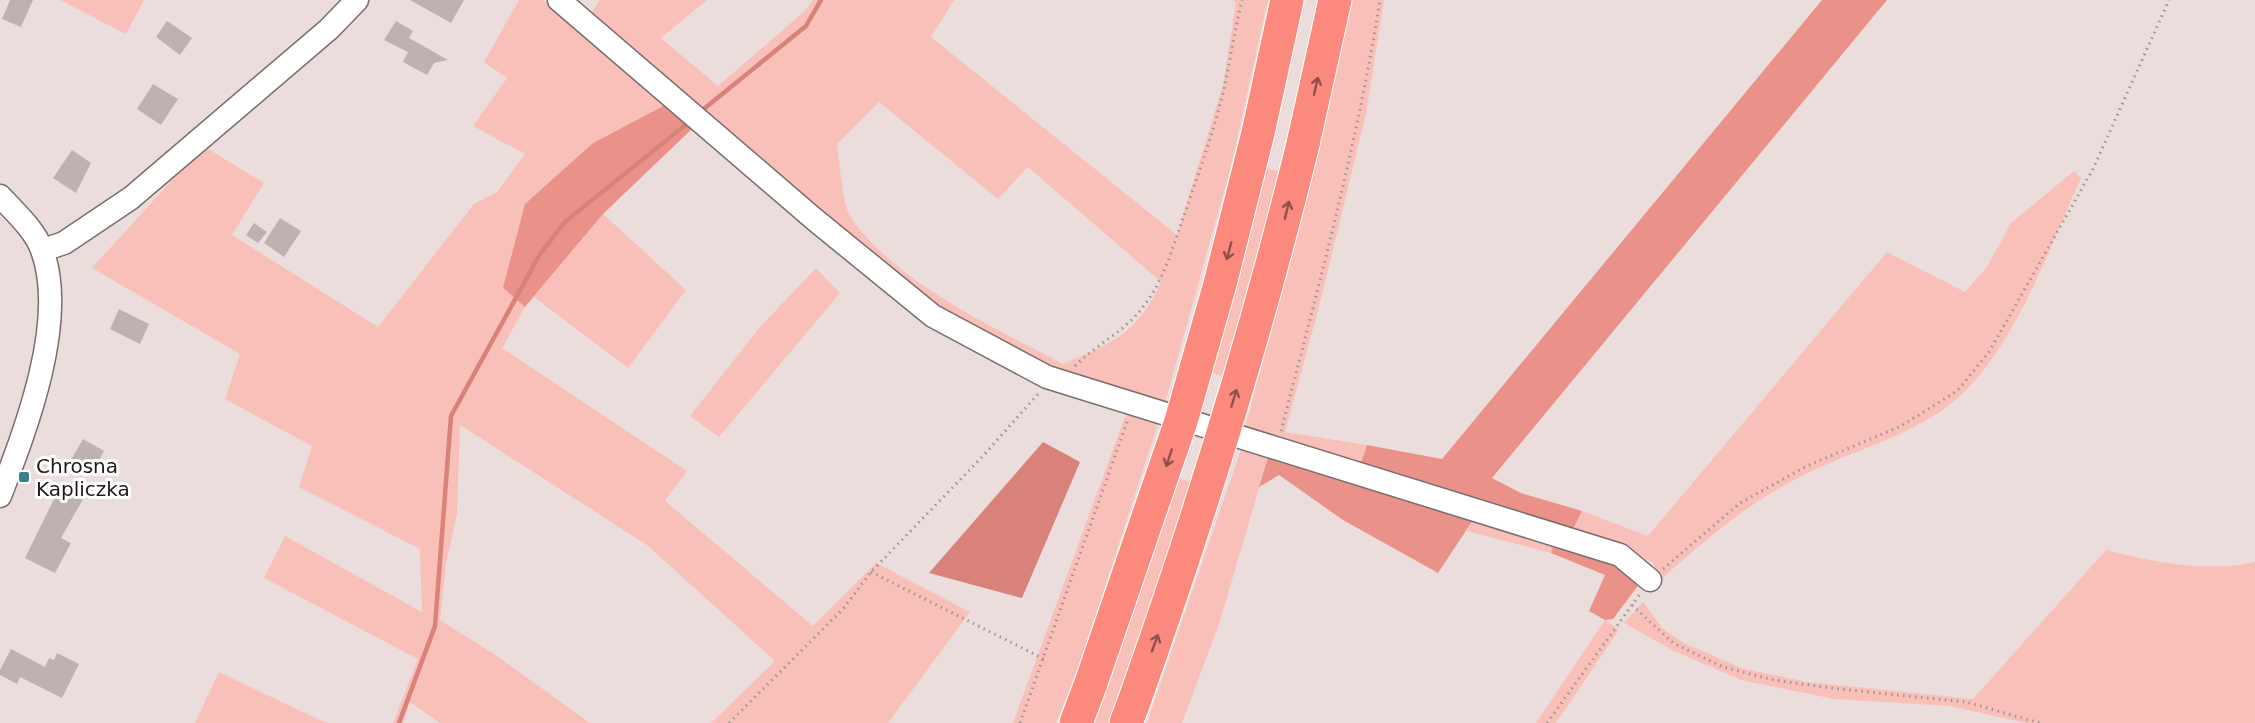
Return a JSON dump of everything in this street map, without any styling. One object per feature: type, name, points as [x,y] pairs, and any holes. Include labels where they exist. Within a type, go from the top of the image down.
[{"type":"highway","points":[[1076,723],[1181,421],[1223,273],[1258,133],[1287,0]]},
{"type":"highway","points":[[1130,711],[1187,548],[1246,361],[1303,144],[1335,0]]},
{"type":"street","points":[[42,250],[64,243],[131,198],[328,30],[357,0]]},
{"type":"street","points":[[559,0],[814,219],[933,316],[1056,380],[1620,555],[1650,580]]},
{"type":"street","points":[[0,196],[18,215],[42,250],[51,298],[46,353],[30,411],[0,496]]},
{"type":"path","points":[[729,723],[843,609],[871,572],[1036,397],[1091,350],[1115,337],[1145,305],[1162,277],[1196,181],[1223,91],[1242,0]]},
{"type":"path","points":[[1277,448],[1336,218],[1367,83],[1380,0]]},
{"type":"path","points":[[1547,723],[1650,580],[1740,503],[1807,466],[1901,426],[1957,391],[1989,352],[2093,169],[2169,0]]},
{"type":"path","points":[[1020,723],[1132,405]]},
{"type":"path","points":[[871,572],[1044,659]]},
{"type":"path","points":[[1632,605],[1672,643],[1723,667],[1774,680],[1966,702],[2040,723]]},
{"type":"shaded area","points":[[60,0],[144,0],[126,34]]},
{"type":"shaded area","points":[[519,0],[543,0],[669,103],[593,143],[503,288],[525,307],[502,348],[687,471],[665,501],[813,626],[876,563],[970,612],[888,723],[711,723],[775,661],[647,545],[460,425],[457,514],[446,563],[440,620],[494,654],[590,723],[440,723],[410,702],[403,723],[393,723],[418,659],[264,578],[285,536],[422,612],[420,549],[299,487],[312,446],[225,399],[240,354],[92,268],[203,146],[264,183],[232,235],[378,327],[474,204],[497,192],[525,154],[473,126],[507,78],[484,62]]},
{"type":"shaded area","points":[[600,0],[707,0],[661,38],[718,86],[807,9],[813,0],[954,0],[931,37],[1177,235],[1223,85],[1236,3],[1233,0],[1268,0],[1231,166],[1163,410],[1048,372],[951,316],[914,288],[698,104],[640,61],[590,15]],"holes":[[[879,102],[998,199],[1028,167],[1161,282],[1143,314],[1122,335],[1096,350],[1063,364],[978,319],[919,282],[892,262],[869,240],[850,216],[843,192],[837,144]]]},
{"type":"shaded area","points":[[1352,0],[1384,0],[1366,114],[1321,299],[1285,432],[1367,445],[1358,472],[1243,435],[1295,245]]},
{"type":"shaded area","points":[[1822,0],[1887,0],[1492,478],[1521,493],[1582,511],[1570,535],[1358,472],[1367,445],[1442,459]]},
{"type":"shaded area","points":[[669,103],[695,126],[603,214],[525,307],[503,288],[525,204],[593,143]]},
{"type":"shaded area","points":[[1262,167],[1286,173],[1229,378],[1207,371]]},
{"type":"shaded area","points":[[2074,171],[2081,178],[2015,323],[1980,375],[1943,410],[1904,432],[1822,466],[1763,498],[1693,551],[1659,581],[1653,562],[1570,535],[1582,511],[1648,536],[1887,252],[1965,292],[1987,267],[2011,223]]},
{"type":"shaded area","points":[[603,214],[686,290],[628,368],[534,297]]},
{"type":"shaded area","points":[[816,268],[840,293],[719,437],[690,416],[760,327]]},
{"type":"shaded area","points":[[1126,414],[1158,424],[1079,666],[1056,723],[1013,723]]},
{"type":"shaded area","points":[[1043,442],[1080,462],[1022,598],[929,573]]},
{"type":"shaded area","points":[[1241,450],[1268,458],[1219,624],[1182,723],[1147,723]]},
{"type":"shaded area","points":[[1268,458],[1473,520],[1438,573],[1343,520],[1279,475],[1259,487]]},
{"type":"shaded area","points":[[1173,477],[1197,483],[1112,723],[1086,723]]},
{"type":"shaded area","points":[[1473,520],[1554,544],[1551,553],[1467,531]]},
{"type":"shaded area","points":[[1554,544],[1620,565],[1636,578],[1637,587],[1613,619],[1605,620],[1589,611],[1605,575],[1551,553]]},
{"type":"shaded area","points":[[2106,550],[2180,565],[2218,566],[2255,562],[2255,723],[2025,723],[1950,706],[1834,699],[1741,680],[1672,650],[1624,623],[1643,602],[1663,629],[1684,643],[1741,668],[1807,682],[1973,699]]},
{"type":"shaded area","points":[[1605,620],[1619,630],[1556,723],[1536,723]]},
{"type":"shaded area","points":[[219,672],[326,723],[195,723]]},
{"type":"building","points":[[10,0],[33,0],[21,27],[2,19]]},
{"type":"building","points":[[410,0],[464,0],[451,23]]},
{"type":"building","points":[[167,21],[192,38],[180,55],[156,37]]},
{"type":"building","points":[[396,21],[413,31],[409,38],[448,60],[434,63],[427,75],[403,62],[408,52],[384,40]]},
{"type":"building","points":[[153,84],[178,99],[161,125],[137,109]]},
{"type":"building","points":[[72,150],[91,163],[76,193],[53,178]]},
{"type":"building","points":[[280,218],[301,231],[284,257],[264,243]]},
{"type":"building","points":[[254,223],[267,232],[258,243],[246,235]]},
{"type":"building","points":[[119,309],[149,324],[140,344],[110,329]]},
{"type":"building","points":[[83,439],[104,451],[93,472],[71,460]]},
{"type":"building","points":[[60,487],[83,499],[61,538],[71,543],[55,573],[25,558]]},
{"type":"building","points":[[11,649],[45,667],[49,658],[54,660],[57,653],[79,664],[62,698],[20,677],[17,684],[0,675],[0,670]]},
{"type":"waterway","points":[[705,108],[806,26],[821,0]]},
{"type":"waterway","points":[[399,723],[435,626],[451,416],[540,254],[565,222],[689,122]]},
{"type":"place","name":"Chrosna Kapliczka","points":[[24,477]]}]
